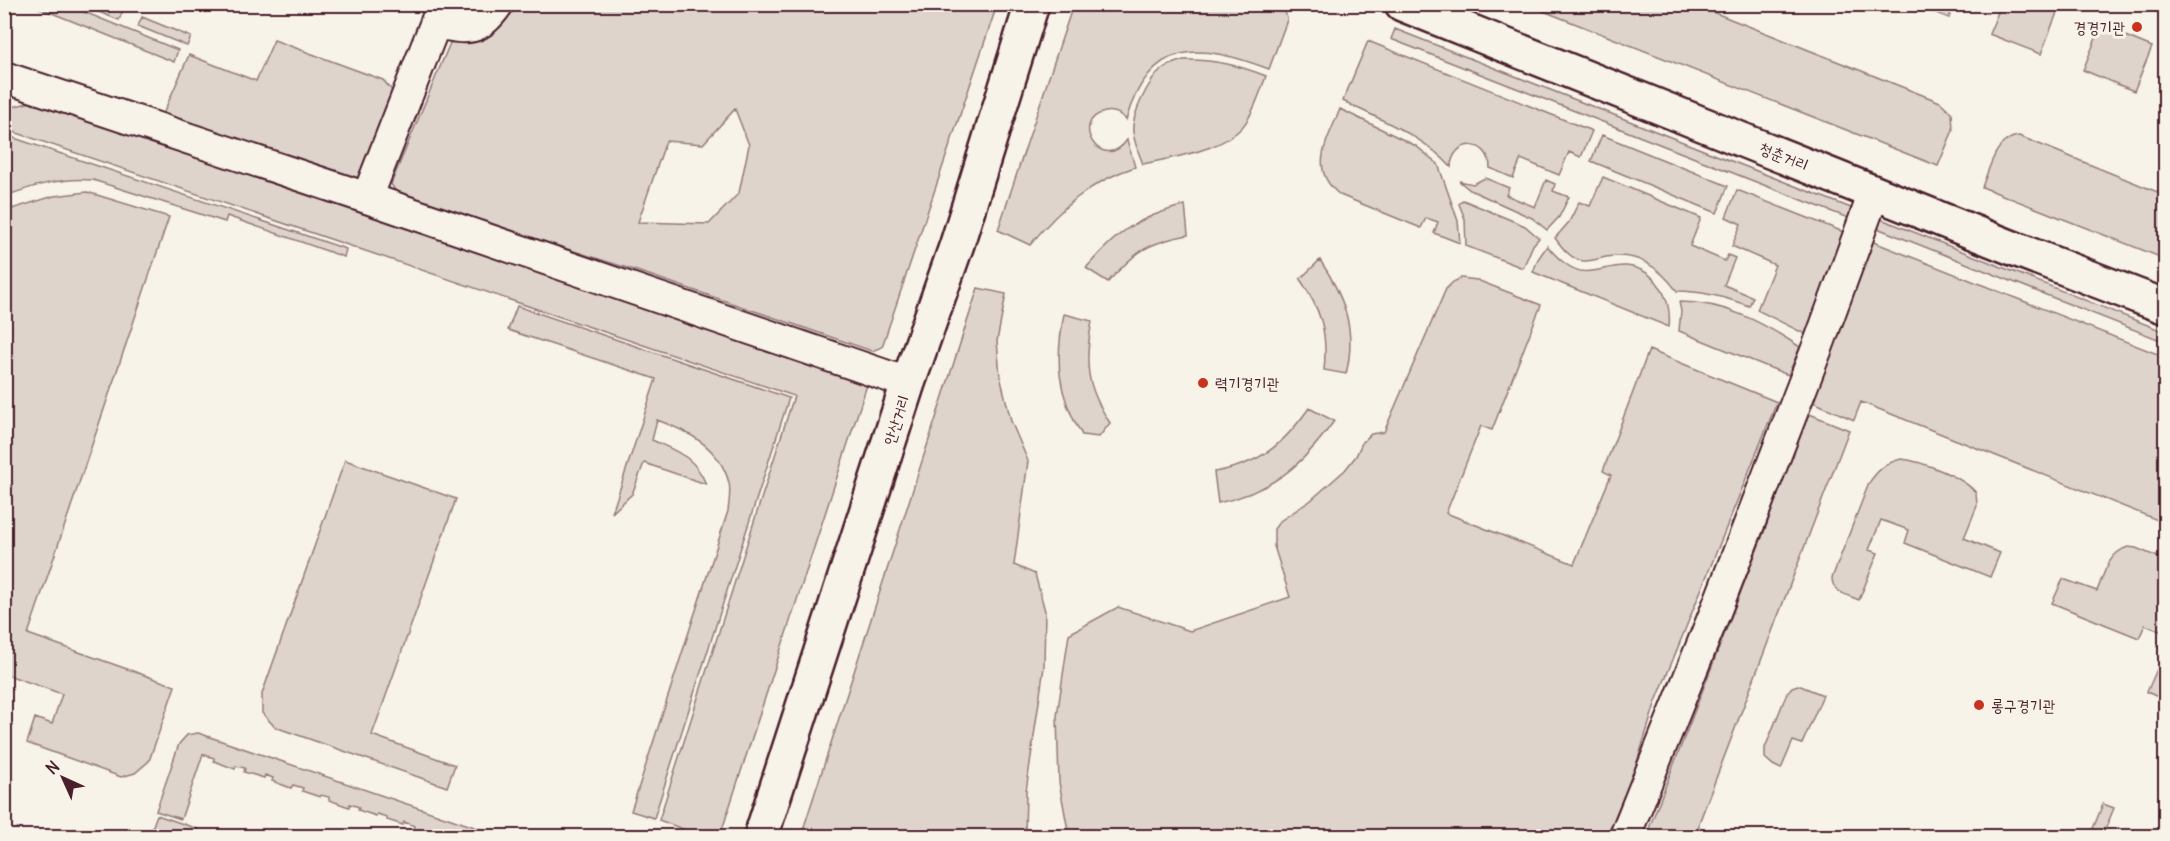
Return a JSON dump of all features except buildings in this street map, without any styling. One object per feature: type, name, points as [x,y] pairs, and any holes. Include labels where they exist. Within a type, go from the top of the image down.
[{"type":"main road","name":"안산거리","points":[[761,837],[908,383],[957,244],[1032,4]]},
{"type":"main road","name":"청춘거리","points":[[1402,4],[2166,307]]},
{"type":"street","points":[[367,198],[440,14],[466,29],[488,19],[498,4]]},
{"type":"street","points":[[4,77],[908,383]]},
{"type":"street","points":[[1625,837],[1720,599],[1874,193]]},
{"type":"shaded area","points":[[125,4],[119,20],[81,5]]},
{"type":"shaded area","points":[[32,5],[67,5],[178,50],[174,62]]},
{"type":"shaded area","points":[[514,5],[997,5],[882,347],[872,351],[643,273],[398,195],[391,184],[450,43],[469,42],[503,22]],"holes":[[[735,109],[749,145],[739,193],[709,224],[638,222],[666,141],[703,144]]]},
{"type":"shaded area","points":[[1073,5],[1274,5],[1283,10],[1287,20],[1269,69],[1221,54],[1200,52],[1181,54],[1164,61],[1149,74],[1136,93],[1126,120],[1117,113],[1105,112],[1094,117],[1089,125],[1089,134],[1099,149],[1108,152],[1117,149],[1127,140],[1135,167],[1090,188],[1064,208],[1030,245],[998,230]]},
{"type":"shaded area","points":[[1528,5],[1695,5],[1940,102],[1952,113],[1953,130],[1938,166]]},
{"type":"shaded area","points":[[1916,5],[1954,5],[1949,18]]},
{"type":"shaded area","points":[[2001,5],[2044,5],[2058,10],[2041,54],[1989,34]]},
{"type":"shaded area","points":[[142,17],[191,37],[187,46],[138,26]]},
{"type":"shaded area","points":[[2101,26],[2152,47],[2134,91],[2083,70]]},
{"type":"shaded area","points":[[1395,29],[1851,208],[1848,218],[1391,39]]},
{"type":"shaded area","points":[[274,40],[383,80],[391,89],[393,96],[362,176],[354,179],[164,117],[163,114],[189,55],[256,81]]},
{"type":"shaded area","points":[[1368,41],[1592,131],[1581,157],[1569,152],[1559,175],[1521,159],[1513,178],[1490,168],[1484,151],[1471,145],[1458,151],[1453,157],[1451,167],[1428,146],[1414,137],[1343,101]]},
{"type":"shaded area","points":[[1184,60],[1226,64],[1266,76],[1248,119],[1240,130],[1229,138],[1185,155],[1143,164],[1133,132],[1138,107],[1157,74],[1167,66]]},
{"type":"shaded area","points":[[31,102],[867,385],[720,836],[701,836],[659,820],[794,396],[5,129],[5,109]]},
{"type":"shaded area","points":[[1340,109],[1416,146],[1438,164],[1458,221],[1460,243],[1434,233],[1438,222],[1426,218],[1421,228],[1340,195],[1330,185],[1324,175],[1323,154]]},
{"type":"shaded area","points":[[5,135],[346,249],[344,257],[227,216],[225,222],[93,180],[59,181],[5,196]]},
{"type":"shaded area","points":[[1602,135],[1728,186],[1717,213],[1591,161]]},
{"type":"shaded area","points":[[2019,136],[2165,195],[2165,259],[1982,187],[1999,148],[2004,142]]},
{"type":"shaded area","points":[[1603,177],[1701,218],[1690,246],[1725,261],[1728,255],[1735,258],[1724,285],[1753,297],[1749,306],[1714,295],[1677,291],[1655,268],[1638,259],[1618,256],[1582,261],[1569,254],[1555,238],[1569,222],[1579,202],[1590,206]]},
{"type":"shaded area","points":[[1485,178],[1509,188],[1506,195],[1535,207],[1546,180],[1555,184],[1553,191],[1569,197],[1559,217],[1547,230],[1532,218],[1470,190],[1459,181],[1473,184]]},
{"type":"shaded area","points":[[1737,190],[1846,233],[1805,334],[1757,310],[1775,265],[1732,246],[1741,224],[1726,217]]},
{"type":"shaded area","points":[[87,192],[169,217],[28,634],[175,686],[149,761],[135,773],[121,777],[27,743],[35,718],[52,724],[62,694],[5,674],[5,211],[54,196]]},
{"type":"shaded area","points":[[1463,200],[1525,226],[1539,238],[1533,245],[1523,268],[1466,246],[1465,219],[1459,204]]},
{"type":"shaded area","points":[[1185,205],[1188,235],[1162,241],[1143,250],[1108,282],[1086,268],[1109,244],[1130,227],[1154,215]]},
{"type":"shaded area","points":[[1881,219],[2165,332],[2165,342],[1877,228]]},
{"type":"shaded area","points":[[1871,241],[2165,357],[2165,523],[1861,402],[1854,420],[1811,401]]},
{"type":"shaded area","points":[[1547,246],[1566,264],[1580,271],[1626,266],[1646,273],[1654,279],[1665,296],[1669,327],[1533,272]]},
{"type":"shaded area","points":[[1320,260],[1336,287],[1346,314],[1350,343],[1346,374],[1324,370],[1324,333],[1318,311],[1300,279]]},
{"type":"shaded area","points":[[1461,278],[1477,280],[1541,305],[1492,430],[1481,426],[1446,513],[1574,564],[1611,475],[1603,471],[1649,350],[1777,402],[1655,704],[1633,775],[1607,836],[1069,836],[1059,782],[1057,716],[1069,634],[1118,607],[1190,631],[1290,597],[1274,546],[1274,529],[1280,521],[1310,501],[1345,470],[1356,456],[1362,443],[1371,434],[1384,432],[1446,289]]},
{"type":"shaded area","points":[[978,288],[1006,294],[997,341],[1000,376],[1011,421],[1028,461],[1014,565],[1035,574],[1045,611],[1044,667],[1026,791],[1025,836],[801,836]]},
{"type":"shaded area","points":[[1679,302],[1712,306],[1742,315],[1772,329],[1800,347],[1788,375],[1679,331],[1681,311]]},
{"type":"shaded area","points":[[517,306],[789,398],[654,818],[631,811],[728,511],[729,483],[725,470],[701,442],[680,429],[657,420],[652,440],[684,456],[696,467],[706,484],[644,463],[632,494],[612,513],[656,379],[508,330]]},
{"type":"shaded area","points":[[1064,314],[1092,321],[1088,350],[1089,374],[1096,398],[1110,423],[1099,437],[1082,435],[1067,405],[1063,391],[1059,362]]},
{"type":"shaded area","points":[[1309,408],[1334,421],[1310,451],[1270,484],[1237,498],[1218,503],[1214,472],[1245,464],[1269,451],[1290,432]]},
{"type":"shaded area","points":[[1807,413],[1849,430],[1699,823],[1699,836],[1646,836],[1766,527]]},
{"type":"shaded area","points":[[1901,459],[1942,471],[1962,481],[1976,493],[1977,506],[1964,538],[2000,553],[1990,577],[1905,543],[1909,530],[1881,520],[1869,550],[1878,553],[1859,600],[1837,590],[1832,578],[1869,483],[1882,468]]},
{"type":"shaded area","points":[[345,460],[456,499],[372,735],[455,765],[447,787],[275,727],[262,713],[262,694]]},
{"type":"shaded area","points":[[2128,547],[2165,560],[2165,633],[2145,625],[2139,638],[2052,603],[2063,579],[2097,591],[2111,559]]},
{"type":"shaded area","points":[[2165,651],[2165,700],[2147,692]]},
{"type":"shaded area","points":[[1798,685],[1823,695],[1802,744],[1793,741],[1781,769],[1765,758],[1765,748],[1787,693],[1792,687]]},
{"type":"shaded area","points":[[198,733],[501,836],[435,836],[414,829],[415,826],[404,822],[403,825],[387,820],[387,817],[358,810],[359,807],[350,804],[349,807],[329,800],[329,797],[321,795],[320,797],[302,791],[303,788],[293,785],[291,788],[272,781],[273,778],[265,775],[264,778],[244,772],[245,768],[236,766],[235,769],[203,754],[181,819],[156,811],[179,744],[187,735]]},
{"type":"shaded area","points":[[2103,804],[2114,808],[2105,830],[2120,836],[2090,836]]},
{"type":"shaded area","points":[[157,815],[198,829],[196,836],[149,836]]},
{"type":"place","name":"경경기관","points":[[2137,27]]},
{"type":"place","name":"력기경기관","points":[[1203,383]]},
{"type":"place","name":"롱구경기관","points":[[1979,705]]}]
